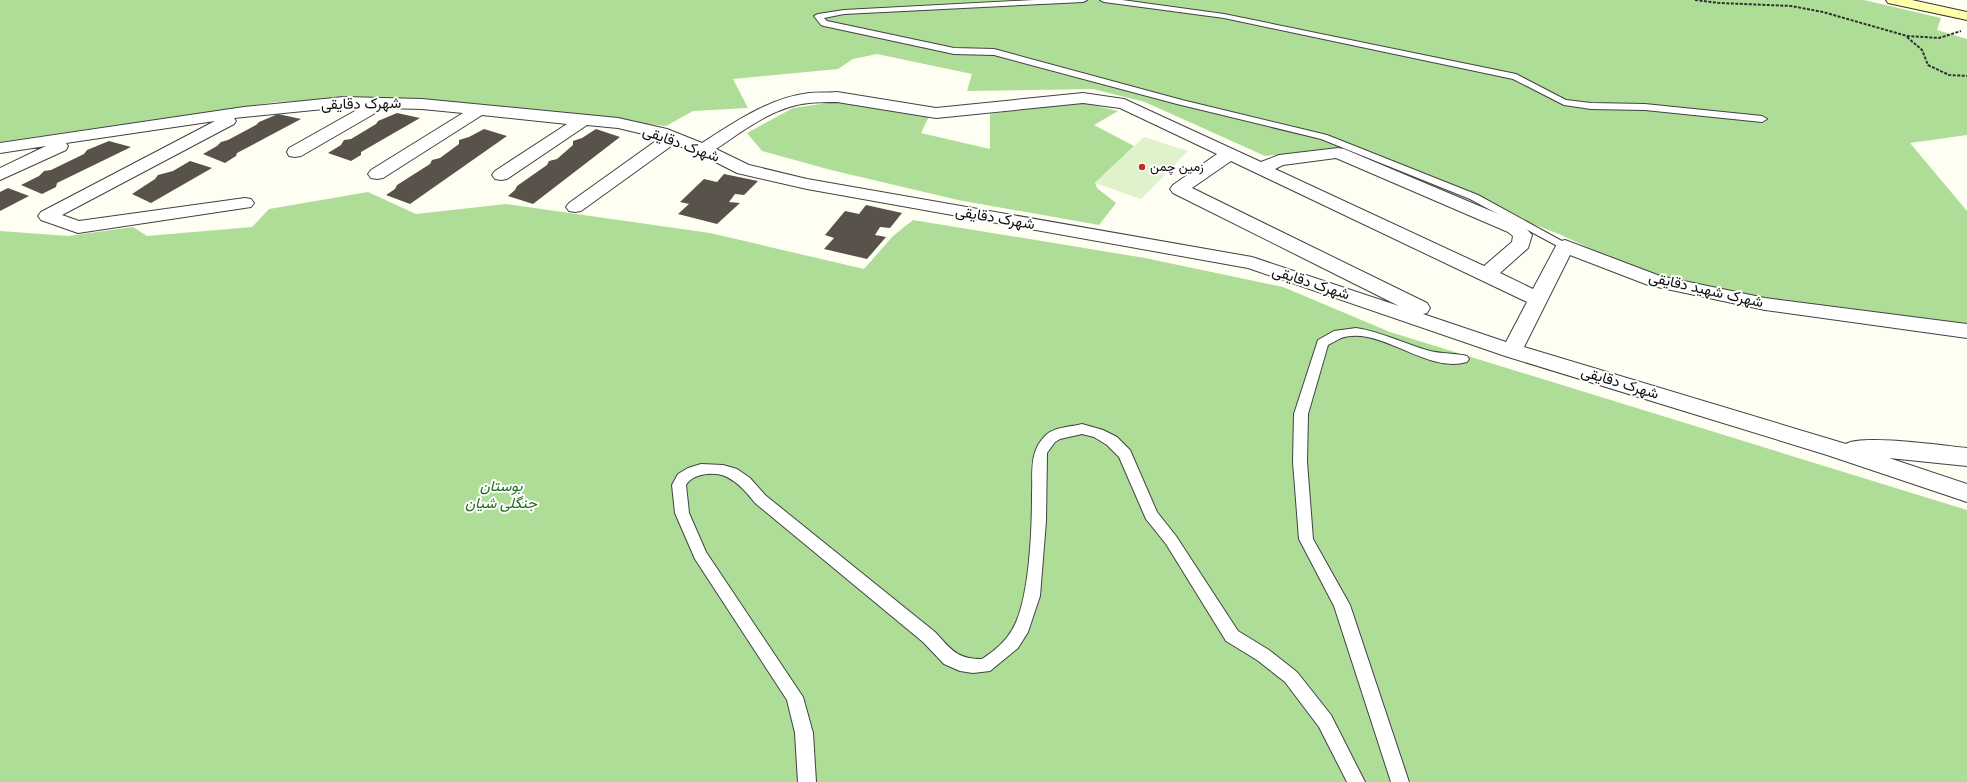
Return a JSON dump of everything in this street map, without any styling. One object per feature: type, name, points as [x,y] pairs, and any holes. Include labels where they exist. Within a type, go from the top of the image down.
[{"type":"main road","points":[[1898,1],[1966,23]]},
{"type":"street","points":[[704,149],[751,119],[777,106],[808,98],[837,97],[936,113],[1083,98],[1124,104],[1538,299]]},
{"type":"street","name":"شهرک دقایقی","points":[[0,148],[244,112],[344,102],[422,104],[618,122],[672,137],[704,149],[743,169],[807,184],[1252,264],[1512,351],[1835,449],[1967,493]]},
{"type":"street","points":[[295,152],[382,103]]},
{"type":"street","points":[[377,174],[479,110]]},
{"type":"street","points":[[244,112],[47,216],[78,227],[245,203]]},
{"type":"street","points":[[501,175],[584,120]]},
{"type":"street","points":[[0,176],[80,137]]},
{"type":"street","points":[[576,207],[672,137]]},
{"type":"street","points":[[1261,169],[1279,160],[1338,153],[1515,228],[1523,235],[1521,244],[1486,275]]},
{"type":"street","points":[[1229,154],[1178,189],[1420,308],[1465,326]]},
{"type":"street","points":[[1512,351],[1565,246]]},
{"type":"street","name":"شهرک شهید دقایقی","points":[[1565,246],[1655,281],[1765,304],[1967,330]]},
{"type":"street","points":[[1835,449],[1906,450],[1967,457]]},
{"type":"lane","points":[[1083,0],[860,11],[818,16],[824,23],[954,51],[994,52],[1180,102],[1324,137],[1474,197],[1565,246]]},
{"type":"lane","points":[[1104,0],[1224,16],[1508,76],[1516,78],[1564,102],[1591,106],[1645,107],[1762,119]]},
{"type":"lane","points":[[1400,782],[1356,652],[1342,605],[1306,539],[1300,462],[1301,414],[1322,343],[1338,333],[1349,332],[1374,334],[1437,359],[1463,359]]},
{"type":"lane","points":[[807,782],[804,733],[795,697],[700,555],[682,513],[679,485],[683,478],[701,469],[723,470],[732,473],[745,482],[760,499],[917,628],[950,659],[960,664],[984,666],[992,661],[1020,632],[1032,596],[1039,521],[1040,452],[1050,439],[1056,435],[1082,429],[1108,438],[1125,454],[1151,515],[1171,540],[1220,620],[1232,636],[1263,655],[1291,677],[1325,721],[1356,782]]},
{"type":"path","points":[[1695,0],[1719,3],[1791,6],[1824,12],[1907,36],[1925,38],[1939,38],[1966,23]]},
{"type":"path","points":[[1907,36],[1922,50],[1928,65],[1949,75],[1967,76]]},
{"type":"green space","points":[[0,0],[1864,0],[1941,18],[1937,30],[1967,39],[1967,135],[1910,143],[1967,211],[1967,324],[1769,299],[1661,276],[1625,265],[1559,234],[1333,148],[1265,156],[1145,102],[1093,89],[967,91],[972,74],[877,54],[853,59],[838,69],[733,79],[748,108],[693,111],[666,126],[458,105],[365,99],[276,102],[0,142]]},
{"type":"green space","points":[[863,98],[933,108],[921,133],[990,149],[990,114],[1081,102],[1118,111],[1094,125],[1134,146],[1095,183],[1097,188],[1116,203],[1099,225],[958,200],[831,170],[762,151],[747,133],[793,108]]},
{"type":"green space","name":"زمین چمن","points":[[1144,137],[1188,151],[1141,199],[1095,183]]},
{"type":"green space","name":"بوستان جنگلی شیان","points":[[368,192],[416,214],[506,204],[710,233],[864,269],[893,236],[913,220],[1145,258],[1283,287],[1390,332],[1967,510],[1967,782],[0,782],[0,231],[68,236],[133,227],[147,236],[252,227],[269,209]]},
{"type":"building","points":[[397,113],[420,118],[361,152],[361,155],[351,161],[328,153],[341,145],[344,140],[351,139],[376,124],[378,121]]},
{"type":"building","points":[[278,114],[301,119],[237,153],[236,156],[225,163],[203,154],[221,142],[228,140],[259,122]]},
{"type":"building","points":[[484,129],[507,136],[410,204],[386,195],[395,189],[397,185],[430,164],[432,160],[440,158],[459,144],[459,140],[469,137]]},
{"type":"building","points":[[596,129],[620,137],[533,204],[508,196],[517,186],[547,165],[549,161],[557,159],[573,145],[573,141],[582,138]]},
{"type":"building","points":[[109,141],[131,147],[57,183],[56,187],[42,194],[21,185],[39,176],[44,171],[51,170],[84,154],[87,150]]},
{"type":"building","points":[[190,161],[212,168],[151,203],[132,194],[155,179],[158,175],[173,171]]},
{"type":"building","points":[[724,174],[758,181],[744,195],[735,194],[729,202],[740,203],[717,224],[678,214],[689,204],[680,202],[704,179],[717,182]]},
{"type":"building","points":[[8,188],[29,196],[0,211],[0,192]]},
{"type":"building","points":[[866,205],[902,213],[890,228],[880,227],[875,235],[886,237],[867,259],[824,249],[834,238],[825,235],[845,211],[859,214]]},
{"type":"place","name":"زمین چمن","points":[[1142,167]]}]
